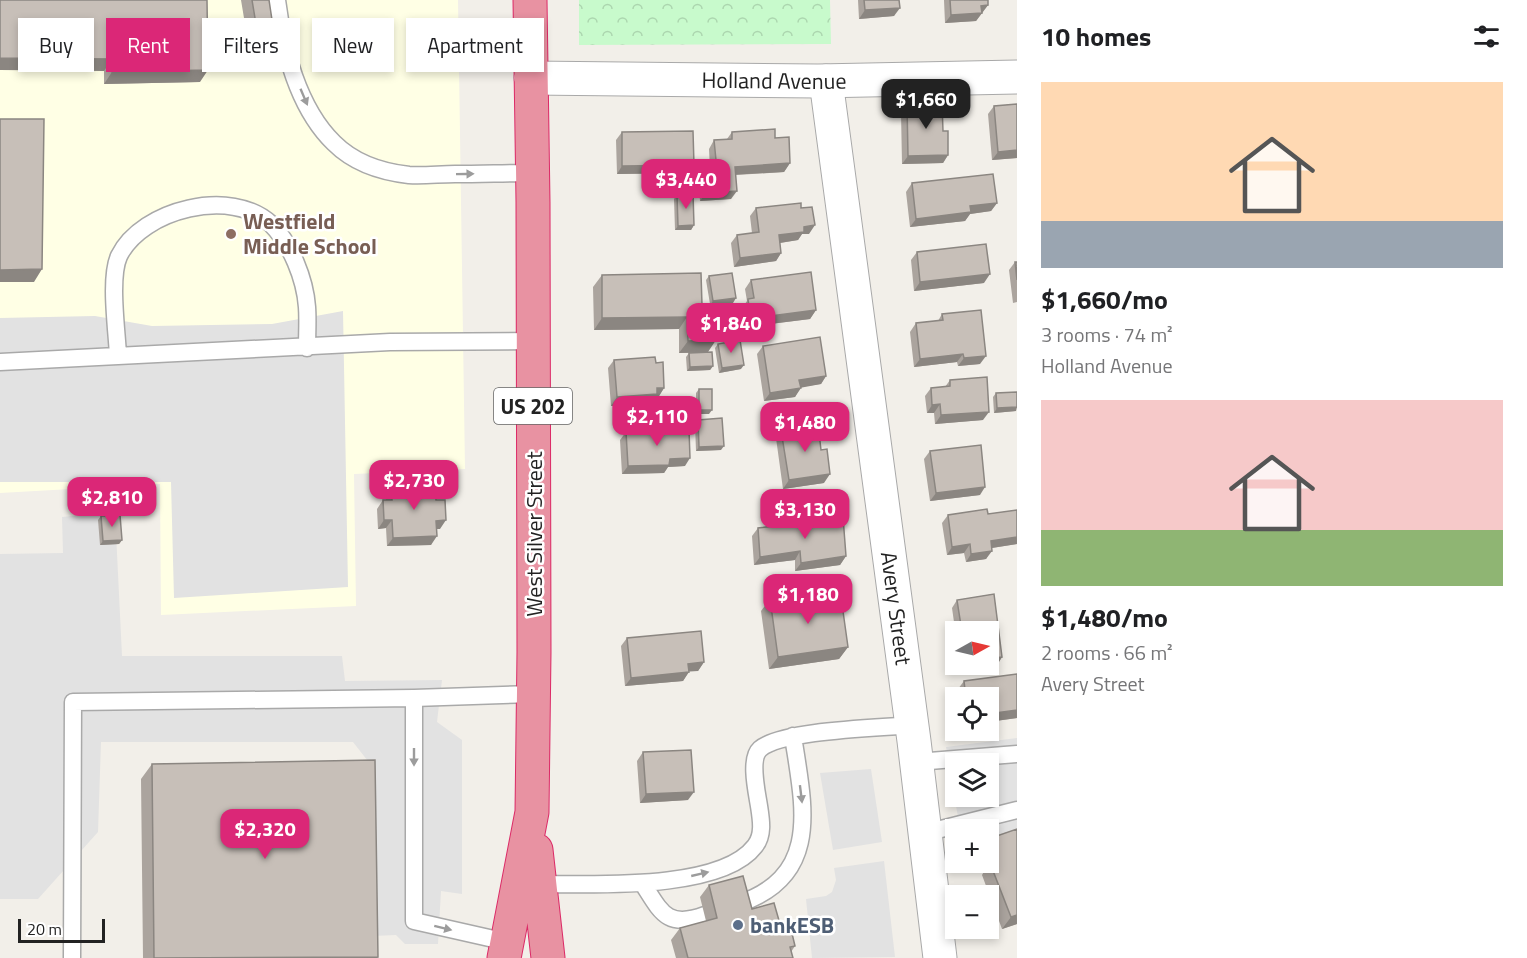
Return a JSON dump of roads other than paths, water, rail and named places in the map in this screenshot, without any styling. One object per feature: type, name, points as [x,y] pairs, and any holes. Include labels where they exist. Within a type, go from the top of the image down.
[{"type":"highway","name":"West Silver Street","points":[[506,950],[532,812],[534,694],[533,173],[530,0]]},
{"type":"highway","points":[[532,812],[548,958]]},
{"type":"street","name":"Holland Avenue","points":[[531,78],[826,81],[1017,77]]},
{"type":"street","name":"Avery Street","points":[[826,81],[917,762],[940,958]]},
{"type":"lane","points":[[277,0],[287,51],[307,104],[320,127],[334,144],[351,156],[368,165],[412,175],[533,173]]},
{"type":"lane","points":[[118,356],[114,272],[119,257],[129,242],[148,224],[171,213],[196,207],[250,210],[270,223],[285,241],[296,265],[307,305],[307,348]]},
{"type":"lane","points":[[0,362],[390,342],[533,341]]},
{"type":"lane","points":[[72,958],[73,702],[414,698],[534,694]]},
{"type":"lane","points":[[414,698],[414,921],[506,950]]},
{"type":"lane","points":[[540,884],[643,884],[686,878],[716,870],[741,859],[756,846],[761,831],[754,764],[757,751],[767,744],[793,736],[912,725]]},
{"type":"lane","points":[[738,904],[753,899],[773,886],[789,870],[802,840],[804,815],[793,736]]},
{"type":"lane","points":[[917,762],[1017,754]]},
{"type":"lane","points":[[925,833],[1017,810]]},
{"type":"lane","points":[[643,884],[663,915],[678,920],[694,919],[705,915]]},
{"type":"place","name":"Westfield Middle School","points":[[231,234]]},
{"type":"place","name":"bankESB","points":[[738,925]]}]
